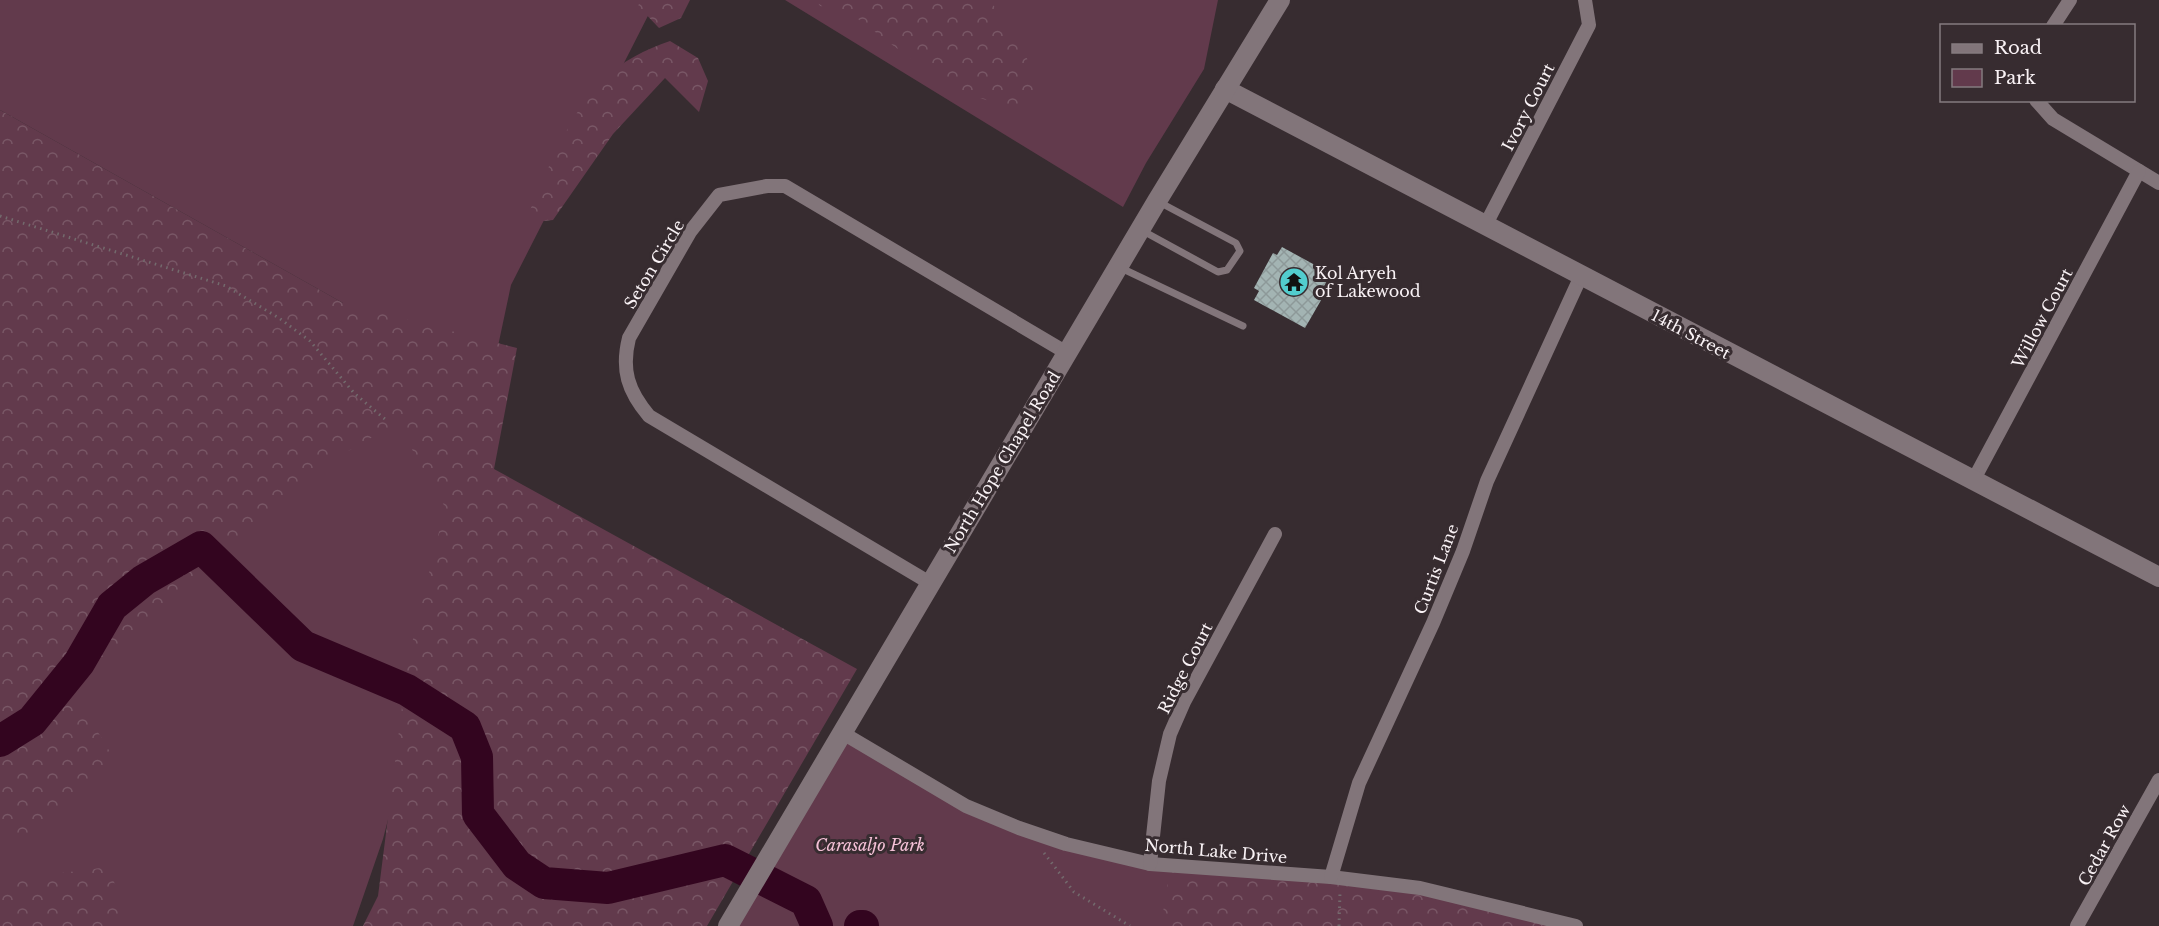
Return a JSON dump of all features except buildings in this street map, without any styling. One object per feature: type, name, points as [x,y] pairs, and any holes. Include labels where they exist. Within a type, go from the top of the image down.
[{"type":"main road","name":"North Hope Chapel Road","points":[[728,926],[1157,201],[1280,0]]},
{"type":"main road","name":"14th Street","points":[[1225,89],[2159,577]]},
{"type":"street","name":"Ivory Court","points":[[1485,226],[1589,26],[1585,0]]},
{"type":"street","points":[[2054,24],[2070,0]]},
{"type":"street","points":[[2038,102],[2053,119],[2159,183]]},
{"type":"street","name":"Willow Court","points":[[1973,481],[2139,171]]},
{"type":"street","name":"Seton Circle","points":[[930,583],[649,416],[634,398],[625,374],[625,356],[629,338],[690,232],[719,195],[756,187],[785,186],[1067,353]]},
{"type":"street","name":"Curtis Lane","points":[[1336,877],[1359,783],[1437,613],[1463,551],[1486,482],[1581,276]]},
{"type":"street","name":"Ridge Court","points":[[1150,864],[1159,781],[1170,734],[1184,702],[1275,534]]},
{"type":"street","name":"North Lake Drive","points":[[841,732],[966,806],[1027,831],[1150,864],[1336,877],[1420,888],[1576,926]]},
{"type":"street","name":"Cedar Row","points":[[2077,926],[2159,780]]},
{"type":"lane","points":[[1140,230],[1218,272],[1227,270],[1240,251],[1236,243],[1157,201]]},
{"type":"lane","points":[[1118,267],[1243,326]]},
{"type":"path","points":[[0,216],[226,286],[279,318],[310,341],[354,393],[386,420]]},
{"type":"path","points":[[1027,831],[1074,892],[1130,926]]},
{"type":"path","points":[[1336,877],[1339,926]]},
{"type":"green space","points":[[0,0],[656,0],[511,285],[440,619],[383,839],[353,926],[0,926],[0,796],[79,663],[343,303],[0,110]]},
{"type":"green space","points":[[641,0],[690,0],[681,18],[659,28],[638,6]]},
{"type":"green space","points":[[785,0],[1218,0],[1204,69],[1146,163],[1123,207]]},
{"type":"green space","points":[[816,0],[989,0],[1025,54],[1034,77],[1034,86],[1027,103],[1004,105],[969,95],[907,56],[846,10],[820,6]]},
{"type":"green space","points":[[670,41],[698,58],[708,81],[699,112],[665,78],[613,134],[553,220],[525,223],[568,128],[590,94],[609,73],[643,52]]},
{"type":"green space","points":[[0,110],[343,303],[517,348],[494,469],[857,669],[707,926],[363,926],[378,896],[408,660],[445,507],[397,423],[308,474],[73,691],[113,757],[28,839],[0,837]]},
{"type":"green space","name":"Carasaljo Park","points":[[841,732],[942,792],[1066,844],[1576,926],[729,926]]},
{"type":"green space","points":[[108,867],[123,904],[115,926],[0,926],[0,881]]},
{"type":"green space","points":[[1170,867],[1411,886],[1554,926],[1161,926]]},
{"type":"waterway","points":[[0,741],[32,721],[79,663],[112,606],[144,580],[201,547],[303,646],[407,690],[465,727],[477,757],[478,814],[517,865],[544,883],[608,888],[725,860],[806,901],[817,926]]},
{"type":"place","name":"Kol Aryeh of Lakewood","points":[[1294,282]]}]
